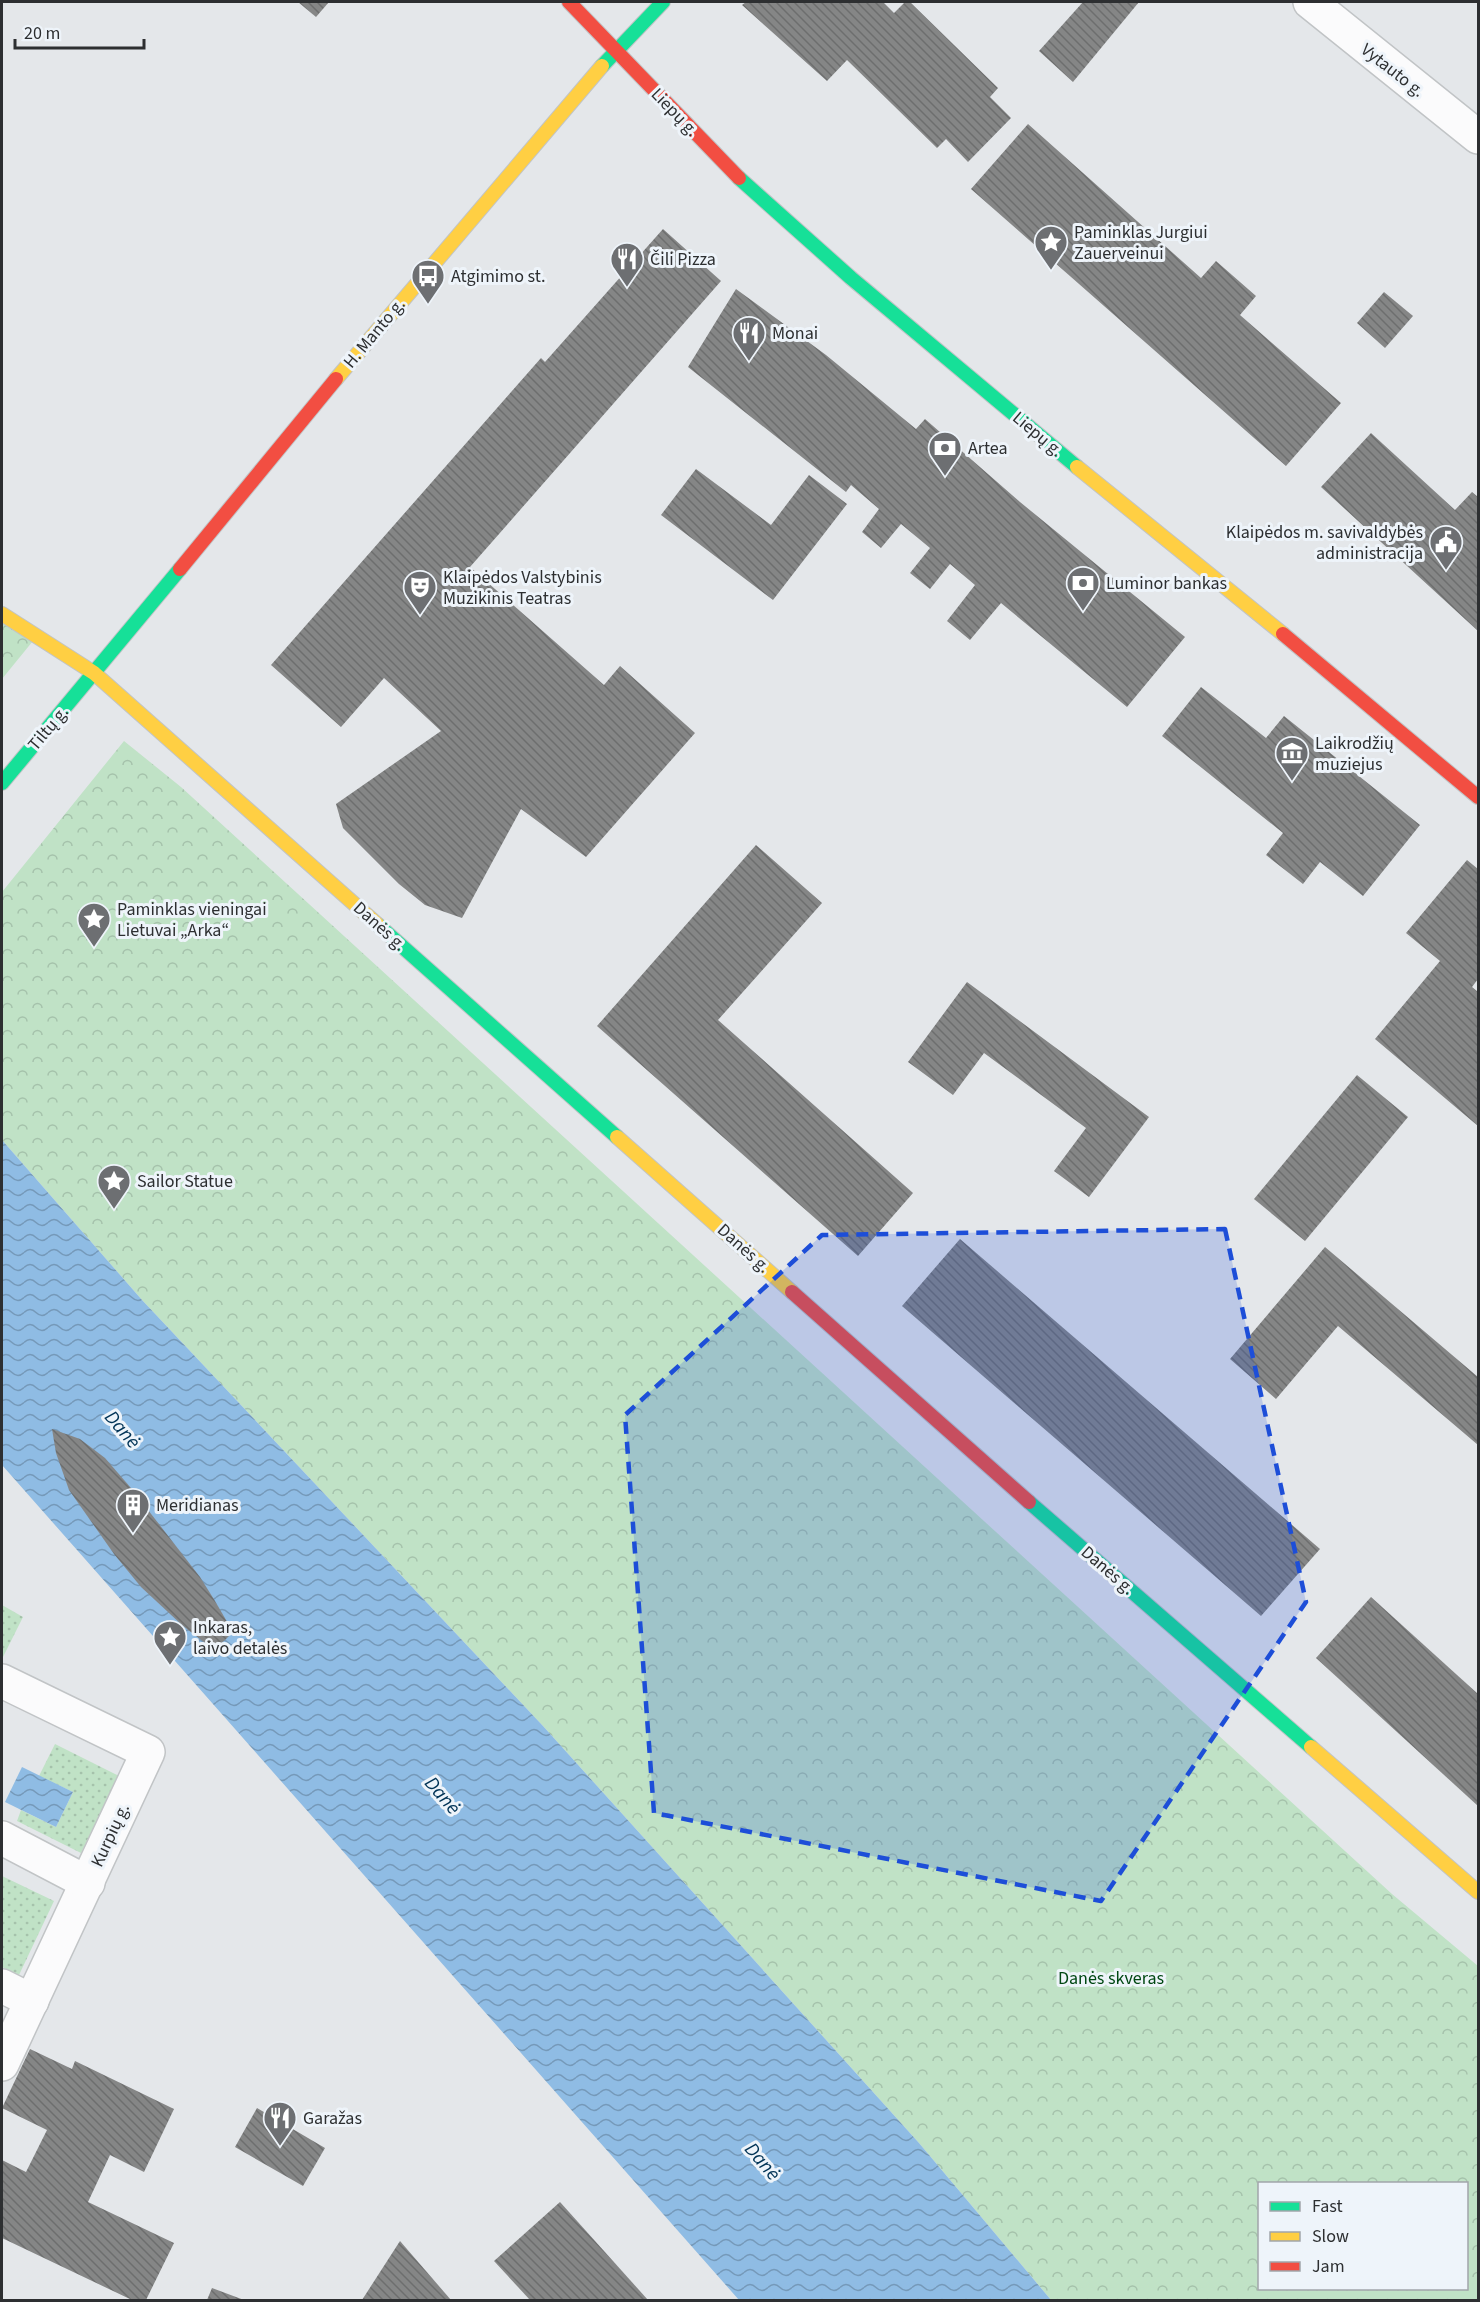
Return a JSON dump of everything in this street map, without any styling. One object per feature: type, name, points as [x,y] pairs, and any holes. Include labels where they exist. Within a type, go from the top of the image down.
[{"type":"street","name":"Liepų g.","points":[[569,2],[745,183],[830,261],[1157,534],[1389,720],[1479,797]]},
{"type":"street","name":"H. Manto g.","points":[[94,673],[348,364],[616,50],[663,2]]},
{"type":"street","name":"Vytauto g.","points":[[1310,2],[1479,137]]},
{"type":"street","name":"Danės g.","points":[[2,614],[94,673],[1041,1513],[1479,1892]]},
{"type":"street","name":"Tiltų g.","points":[[2,783],[94,673]]},
{"type":"street","name":"Kurpių g.","points":[[2,1681],[148,1752],[2,2064]]},
{"type":"street","points":[[2,1838],[88,1883]]},
{"type":"street","points":[[2,1986],[32,2001]]},
{"type":"highlighted area","points":[[1225,1229],[1306,1602],[1101,1901],[654,1813],[625,1415],[822,1235]]},
{"type":"green space","points":[[2,614],[37,636],[2,679]]},
{"type":"green space","name":"Danės skveras","points":[[124,741],[181,787],[1392,1894],[1478,1966],[1478,2300],[1051,2300],[919,2143],[543,1726],[142,1300],[2,1140],[2,892]]},
{"type":"green space","points":[[2,1605],[23,1617],[3,1657],[2,1656]]},
{"type":"green space","points":[[55,1744],[119,1776],[81,1853],[17,1821],[21,1810],[56,1827],[73,1792],[39,1776]]},
{"type":"green space","points":[[2,1876],[54,1901],[19,1975],[2,1967]]},
{"type":"water","name":"Danė","points":[[2,1140],[142,1300],[543,1726],[919,2143],[1051,2300],[739,2300],[2,1465]]},
{"type":"water","points":[[22,1767],[73,1792],[56,1827],[5,1802]]},
{"type":"building","points":[[298,2],[329,2],[316,17]]},
{"type":"building","points":[[746,2],[883,2],[894,13],[905,2],[910,2],[998,88],[990,97],[1011,118],[968,162],[946,139],[937,148],[847,60],[827,81],[742,5]]},
{"type":"building","points":[[1083,2],[1139,2],[1073,82],[1039,51]]},
{"type":"building","points":[[1028,124],[1201,278],[1216,261],[1256,296],[1240,315],[1341,403],[1286,466],[971,189]]},
{"type":"building","name":"Klaipėdos Valstybinis Muzikinis Teatras","points":[[663,229],[721,281],[470,567],[604,685],[620,666],[695,733],[586,857],[521,809],[462,918],[425,905],[399,884],[343,828],[336,804],[441,731],[384,678],[341,727],[271,665],[541,358],[545,362]]},
{"type":"building","points":[[736,289],[826,355],[916,429],[925,419],[1020,502],[1185,637],[1127,707],[1001,603],[970,640],[947,621],[975,585],[950,564],[930,589],[910,573],[930,548],[901,524],[881,548],[862,532],[879,509],[851,485],[846,492],[688,367]]},
{"type":"building","points":[[1384,292],[1413,316],[1385,348],[1357,323]]},
{"type":"building","name":"Klaipėdos m. savivaldybės administracija","points":[[1371,433],[1455,510],[1472,492],[1478,497],[1478,631],[1321,487]]},
{"type":"building","points":[[696,469],[771,525],[809,475],[847,504],[773,600],[661,515]]},
{"type":"building","name":"Laikrodžių muziejus","points":[[1201,687],[1266,738],[1284,716],[1420,825],[1363,896],[1320,862],[1303,884],[1266,855],[1283,833],[1162,736]]},
{"type":"building","points":[[756,845],[822,903],[718,1020],[913,1193],[858,1256],[597,1026]]},
{"type":"building","points":[[1467,860],[1478,869],[1478,979],[1472,987],[1478,992],[1478,1126],[1375,1039],[1440,961],[1406,933]]},
{"type":"building","points":[[967,982],[1149,1117],[1089,1197],[1054,1171],[1086,1128],[984,1053],[953,1095],[908,1062]]},
{"type":"building","points":[[1357,1075],[1408,1117],[1305,1241],[1254,1199]]},
{"type":"building","points":[[960,1239],[1320,1549],[1261,1616],[902,1306]]},
{"type":"building","points":[[1325,1247],[1478,1377],[1478,1445],[1338,1326],[1276,1399],[1230,1359]]},
{"type":"building","name":"Meridianas","points":[[52,1429],[80,1439],[105,1458],[131,1488],[200,1577],[215,1601],[233,1632],[224,1641],[213,1649],[183,1626],[141,1587],[114,1554],[69,1490],[56,1453]]},
{"type":"building","points":[[1371,1597],[1478,1694],[1478,1806],[1316,1658]]},
{"type":"building","points":[[30,2049],[72,2069],[75,2061],[174,2109],[144,2172],[110,2155],[88,2202],[174,2243],[146,2300],[132,2300],[2,2238],[2,2160],[26,2172],[47,2130],[2,2108]]},
{"type":"building","name":"Garažas","points":[[257,2108],[325,2148],[303,2186],[235,2147]]},
{"type":"building","points":[[560,2202],[648,2300],[530,2300],[494,2261]]},
{"type":"building","points":[[400,2241],[451,2300],[362,2300]]},
{"type":"building","points":[[212,2288],[244,2300],[207,2300]]},
{"type":"traffic: fast","points":[[602,66],[663,2]]},
{"type":"traffic: fast","points":[[739,178],[851,278],[1077,467]]},
{"type":"traffic: fast","points":[[2,783],[180,569]]},
{"type":"traffic: fast","points":[[378,925],[617,1137]]},
{"type":"traffic: fast","points":[[1029,1502],[1311,1747]]},
{"type":"traffic: slow","points":[[336,379],[602,66]]},
{"type":"traffic: slow","points":[[1077,467],[1283,634]]},
{"type":"traffic: slow","points":[[2,614],[94,673],[378,925]]},
{"type":"traffic: slow","points":[[617,1137],[792,1292]]},
{"type":"traffic: slow","points":[[1311,1747],[1478,1892]]},
{"type":"traffic: jam","points":[[569,2],[739,178]]},
{"type":"traffic: jam","points":[[180,569],[336,379]]},
{"type":"traffic: jam","points":[[1283,634],[1478,797]]},
{"type":"traffic: jam","points":[[792,1292],[1029,1502]]},
{"type":"place","name":"Paminklas Jurgiui Zauerveinui","points":[[1051,271]]},
{"type":"place","name":"Čili Pizza","points":[[627,288]]},
{"type":"place","name":"Atgimimo st.","points":[[428,305]]},
{"type":"place","name":"Monai","points":[[749,362]]},
{"type":"place","name":"Artea","points":[[945,477]]},
{"type":"place","name":"Klaipėdos m. savivaldybės administracija","points":[[1446,571]]},
{"type":"place","name":"Luminor bankas","points":[[1083,612]]},
{"type":"place","name":"Klaipėdos Valstybinis Muzikinis Teatras","points":[[420,616]]},
{"type":"place","name":"Laikrodžių muziejus","points":[[1292,782]]},
{"type":"place","name":"Paminklas vieningai Lietuvai „Arka“","points":[[94,948]]},
{"type":"place","name":"Sailor Statue","points":[[114,1210]]},
{"type":"place","name":"Meridianas","points":[[133,1534]]},
{"type":"place","name":"Inkaras, laivo detalės","points":[[170,1666]]},
{"type":"place","name":"Garažas","points":[[280,2147]]}]
